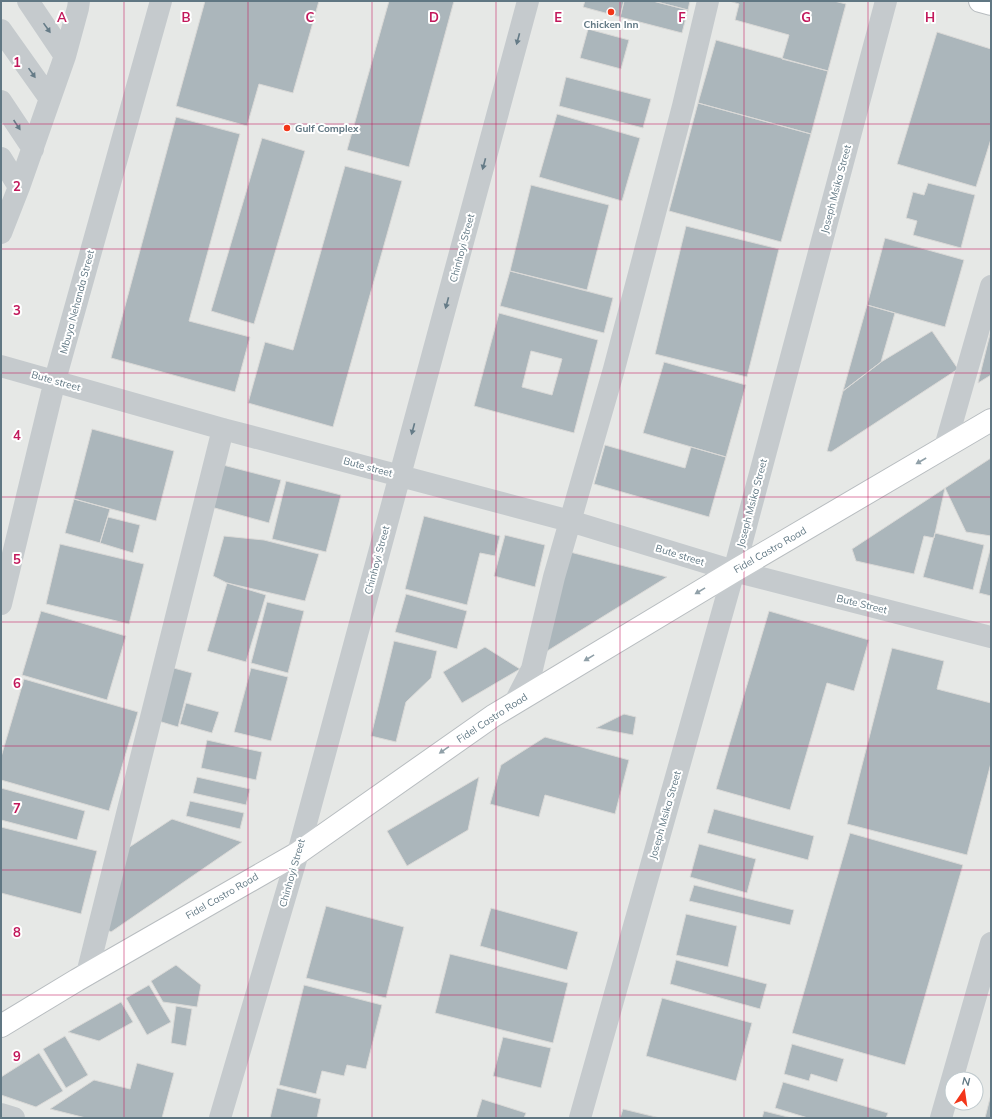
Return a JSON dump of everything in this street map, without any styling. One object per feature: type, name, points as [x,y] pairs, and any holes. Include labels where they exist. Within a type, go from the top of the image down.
[{"type":"main road","points":[[980,1],[991,4]]},
{"type":"main road","name":"Fidel Castro Road","points":[[1,1026],[87,974],[298,853],[492,716],[734,571],[991,420]]},
{"type":"street","points":[[28,1],[66,56]]},
{"type":"street","name":"Mbuya Nehanda Street","points":[[1,604],[56,380],[161,1]]},
{"type":"street","name":"Chinhoyi Street","points":[[220,1118],[298,853],[528,1]]},
{"type":"street","points":[[515,702],[532,669],[554,576],[616,362],[683,106],[708,1]]},
{"type":"street","name":"Joseph Msika Street","points":[[580,1118],[734,571],[886,1]]},
{"type":"street","points":[[2,225],[19,187],[66,56],[77,3]]},
{"type":"street","points":[[1,30],[50,99]]},
{"type":"street","points":[[1,101],[33,149]]},
{"type":"street","points":[[1,158],[19,187]]},
{"type":"street","points":[[945,448],[991,286]]},
{"type":"street","name":"Bute street","points":[[1,366],[56,380],[223,429],[570,521],[734,571]]},
{"type":"street","points":[[87,974],[223,429]]},
{"type":"street","name":"Bute Street","points":[[734,571],[991,637]]},
{"type":"street","points":[[941,1118],[991,943]]},
{"type":"street","points":[[1,1114],[14,1118]]},
{"type":"shaded area","points":[[1,1],[991,1],[991,1118],[1,1118]]},
{"type":"building","points":[[205,1],[319,1],[293,93],[259,84],[247,126],[176,106]]},
{"type":"building","points":[[389,1],[454,1],[409,167],[347,150]]},
{"type":"building","name":"Chicken Inn","points":[[585,1],[624,1],[620,17],[583,7]]},
{"type":"building","points":[[624,1],[653,1],[688,10],[682,33],[620,17]]},
{"type":"building","name":"Chicken Inn","points":[[653,1],[690,1],[688,10]]},
{"type":"building","points":[[729,1],[834,1],[846,4],[828,71],[782,59],[789,35],[735,20],[739,4]]},
{"type":"building","points":[[588,29],[629,40],[621,69],[580,58]]},
{"type":"building","points":[[937,32],[991,49],[991,139],[976,187],[897,164]]},
{"type":"building","points":[[716,40],[828,71],[811,134],[698,103]]},
{"type":"building","points":[[566,77],[651,99],[643,128],[559,106]]},
{"type":"building","points":[[698,103],[811,134],[781,242],[669,211]]},
{"type":"building","points":[[557,114],[640,138],[622,201],[539,177]]},
{"type":"building","points":[[176,117],[240,134],[189,321],[250,337],[235,392],[111,358]]},
{"type":"building","points":[[262,138],[305,151],[254,324],[211,311]]},
{"type":"building","points":[[345,166],[402,181],[333,427],[248,403],[265,342],[293,350]]},
{"type":"building","points":[[928,183],[975,195],[961,248],[913,235],[917,221],[906,218],[913,192],[924,195]]},
{"type":"building","points":[[531,185],[609,205],[587,290],[510,271]]},
{"type":"building","points":[[686,226],[779,249],[747,377],[655,354]]},
{"type":"building","points":[[885,238],[964,260],[945,327],[867,305]]},
{"type":"building","points":[[510,271],[613,298],[604,333],[500,306]]},
{"type":"building","points":[[867,305],[895,313],[881,362],[843,391]]},
{"type":"building","points":[[499,313],[598,340],[574,433],[474,406]],"holes":[[[531,351],[562,359],[552,395],[522,387]]]},
{"type":"building","points":[[991,330],[991,375],[978,383]]},
{"type":"building","points":[[932,331],[958,369],[831,452],[827,451],[843,391],[881,362]]},
{"type":"building","points":[[664,362],[746,385],[726,457],[643,433]]},
{"type":"building","points":[[92,429],[174,451],[156,521],[74,499]]},
{"type":"building","points":[[605,445],[685,468],[691,447],[726,457],[709,517],[594,484]]},
{"type":"building","points":[[991,458],[991,536],[966,532],[945,488]]},
{"type":"building","points":[[223,465],[281,480],[269,523],[211,507]]},
{"type":"building","points":[[286,481],[341,495],[326,552],[272,539]]},
{"type":"building","points":[[945,488],[934,538],[924,536],[914,574],[856,561],[852,549]]},
{"type":"building","points":[[74,499],[110,509],[100,543],[65,533]]},
{"type":"building","points":[[424,516],[500,536],[495,556],[480,553],[467,605],[405,589]]},
{"type":"building","points":[[108,517],[140,525],[133,553],[100,543]]},
{"type":"building","points":[[935,533],[984,545],[973,590],[923,577]]},
{"type":"building","points":[[505,535],[545,545],[535,587],[494,576]]},
{"type":"building","points":[[224,536],[264,540],[319,554],[305,601],[227,583],[213,576]]},
{"type":"building","points":[[60,544],[144,564],[129,624],[46,604]]},
{"type":"building","points":[[991,546],[991,596],[979,593]]},
{"type":"building","points":[[570,552],[667,577],[544,653]]},
{"type":"building","points":[[227,583],[266,595],[246,662],[207,651]]},
{"type":"building","points":[[406,594],[467,611],[457,649],[395,632]]},
{"type":"building","points":[[267,602],[304,611],[288,673],[251,663]]},
{"type":"building","points":[[41,611],[126,636],[107,700],[22,675]]},
{"type":"building","points":[[769,611],[869,640],[854,691],[827,683],[790,810],[716,789]]},
{"type":"building","points":[[394,641],[437,651],[431,678],[406,702],[396,742],[371,736]]},
{"type":"building","points":[[485,647],[520,669],[462,703],[443,672]]},
{"type":"building","points":[[892,648],[944,661],[937,689],[991,703],[991,763],[967,855],[847,824]]},
{"type":"building","points":[[170,667],[192,673],[178,727],[155,720]]},
{"type":"building","points":[[251,668],[288,677],[271,741],[234,732]]},
{"type":"building","points":[[24,679],[138,712],[109,811],[1,780],[1,757]]},
{"type":"building","points":[[186,703],[219,712],[212,733],[180,724]]},
{"type":"building","points":[[624,714],[636,717],[633,735],[596,728]]},
{"type":"building","points":[[545,737],[629,760],[615,814],[545,795],[539,817],[490,804],[501,765]]},
{"type":"building","points":[[207,740],[262,752],[256,780],[201,768]]},
{"type":"building","points":[[197,777],[250,789],[246,805],[193,793]]},
{"type":"building","points":[[479,777],[468,830],[407,866],[387,831]]},
{"type":"building","points":[[1,788],[85,811],[77,840],[1,820]]},
{"type":"building","points":[[190,801],[244,813],[240,829],[186,816]]},
{"type":"building","points":[[714,809],[814,836],[808,860],[707,833]]},
{"type":"building","points":[[172,819],[242,842],[111,932],[106,929],[125,850]]},
{"type":"building","points":[[1,827],[97,851],[81,914],[1,893]]},
{"type":"building","points":[[850,833],[963,865],[905,1065],[792,1033]]},
{"type":"building","points":[[699,844],[756,859],[747,893],[690,877]]},
{"type":"building","points":[[694,885],[794,910],[790,925],[689,901]]},
{"type":"building","points":[[326,906],[404,927],[386,998],[306,978]]},
{"type":"building","points":[[491,908],[578,932],[567,970],[480,946]]},
{"type":"building","points":[[686,914],[737,926],[728,967],[676,955]]},
{"type":"building","points":[[450,954],[568,983],[553,1043],[435,1013]]},
{"type":"building","points":[[676,960],[767,984],[760,1009],[670,984]]},
{"type":"building","points":[[176,965],[201,985],[197,1007],[163,1002],[151,981]]},
{"type":"building","points":[[149,985],[171,1022],[147,1035],[126,998]]},
{"type":"building","points":[[304,985],[382,1005],[366,1069],[347,1065],[344,1076],[322,1071],[316,1094],[279,1085]]},
{"type":"building","points":[[662,998],[752,1023],[736,1081],[646,1056]]},
{"type":"building","points":[[121,1002],[133,1022],[99,1041],[68,1032]]},
{"type":"building","points":[[176,1006],[192,1009],[186,1046],[171,1043]]},
{"type":"building","points":[[65,1036],[88,1075],[66,1088],[43,1049]]},
{"type":"building","points":[[503,1037],[551,1048],[541,1088],[493,1076]]},
{"type":"building","points":[[792,1044],[844,1059],[837,1082],[811,1074],[809,1081],[784,1074]]},
{"type":"building","points":[[39,1053],[63,1091],[36,1107],[1,1095],[1,1077]]},
{"type":"building","points":[[137,1063],[174,1073],[162,1118],[86,1118],[50,1109],[94,1080],[130,1089]]},
{"type":"building","points":[[783,1082],[888,1113],[886,1118],[808,1118],[775,1108]]},
{"type":"building","points":[[277,1088],[321,1099],[317,1118],[270,1118]]},
{"type":"building","points":[[991,1094],[991,1118],[985,1118]]},
{"type":"building","points":[[482,1099],[526,1113],[524,1118],[476,1118]]},
{"type":"building","points":[[623,1109],[660,1118],[620,1118]]},
{"type":"building","points":[[764,1111],[792,1118],[762,1118]]},
{"type":"place","name":"Chicken Inn","points":[[611,12]]},
{"type":"place","name":"Gulf Complex","points":[[287,128]]}]
